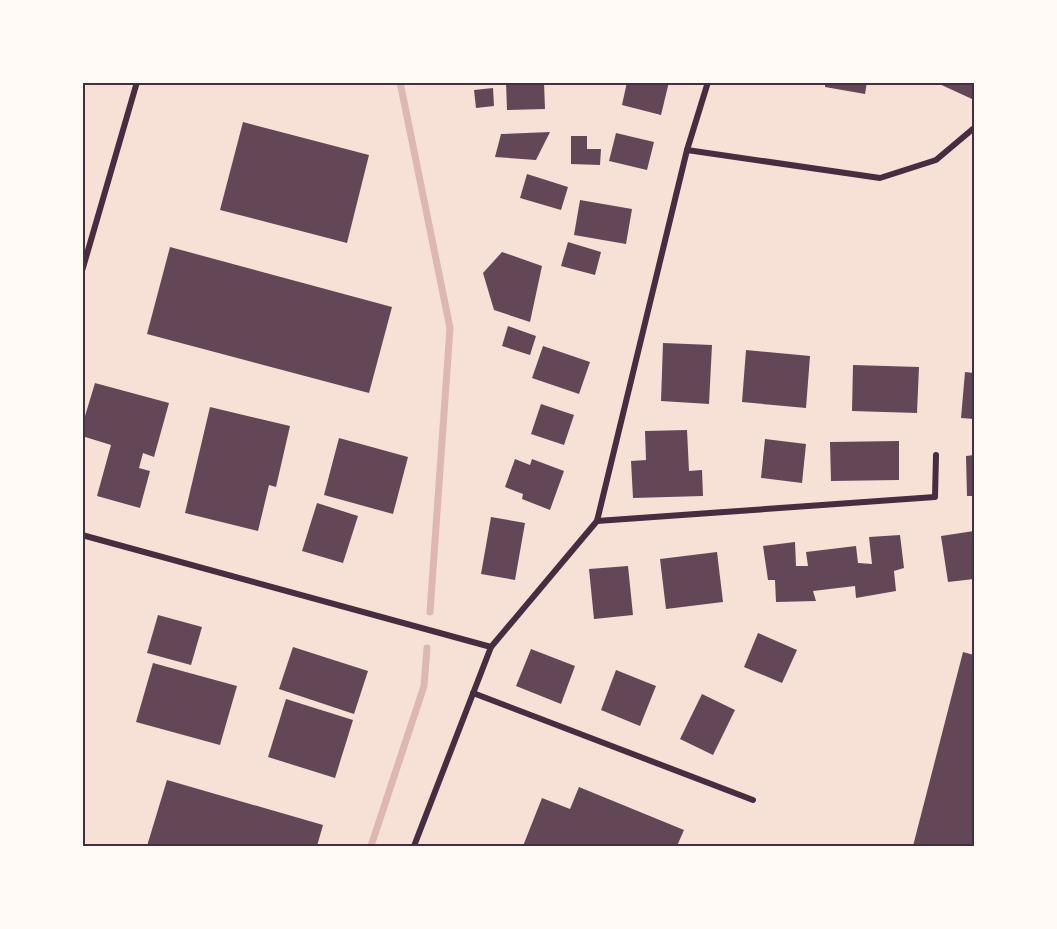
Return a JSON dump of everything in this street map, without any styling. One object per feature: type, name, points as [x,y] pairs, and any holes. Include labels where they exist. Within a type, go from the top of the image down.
[{"type":"street","points":[[82,271],[137,82]]},
{"type":"street","points":[[414,846],[491,647],[597,521],[687,150],[708,82]]},
{"type":"street","points":[[687,150],[880,178],[936,160],[975,128]]},
{"type":"street","points":[[597,521],[935,497],[936,455]]},
{"type":"street","points":[[82,535],[491,647]]},
{"type":"street","points":[[473,693],[753,800]]},
{"type":"building","points":[[506,82],[544,82],[545,109],[507,110]]},
{"type":"building","points":[[627,82],[669,82],[661,115],[622,105]]},
{"type":"building","points":[[825,82],[867,82],[865,94],[825,87]]},
{"type":"building","points":[[935,82],[974,82],[972,99]]},
{"type":"building","points":[[493,88],[494,106],[476,108],[474,90]]},
{"type":"building","points":[[243,122],[369,155],[347,243],[220,210]]},
{"type":"building","points":[[550,132],[536,160],[495,157],[501,134]]},
{"type":"building","points":[[616,133],[654,142],[647,170],[609,161]]},
{"type":"building","points":[[571,136],[587,136],[587,149],[601,149],[600,165],[571,164]]},
{"type":"building","points":[[527,174],[568,187],[561,210],[520,198]]},
{"type":"building","points":[[580,200],[632,209],[626,244],[574,235]]},
{"type":"building","points":[[568,242],[601,252],[595,275],[561,266]]},
{"type":"building","points":[[170,247],[392,307],[369,393],[147,334]]},
{"type":"building","points":[[502,252],[542,266],[530,322],[494,310],[483,273]]},
{"type":"building","points":[[508,326],[536,336],[530,355],[502,346]]},
{"type":"building","points":[[663,343],[712,345],[709,404],[661,401]]},
{"type":"building","points":[[543,346],[590,362],[579,394],[532,378]]},
{"type":"building","points":[[746,350],[810,356],[806,408],[742,402]]},
{"type":"building","points":[[853,365],[919,367],[917,413],[852,411]]},
{"type":"building","points":[[965,372],[974,373],[974,419],[961,418]]},
{"type":"building","points":[[95,383],[169,403],[154,457],[143,453],[139,468],[150,471],[140,508],[97,496],[111,445],[82,436],[82,426]]},
{"type":"building","points":[[541,404],[574,415],[564,445],[531,434]]},
{"type":"building","points":[[210,407],[290,426],[276,487],[269,485],[258,531],[185,513]]},
{"type":"building","points":[[687,430],[689,471],[702,470],[703,496],[633,498],[631,461],[646,460],[645,431]]},
{"type":"building","points":[[339,438],[408,457],[393,514],[324,495]]},
{"type":"building","points":[[765,439],[806,444],[802,483],[761,478]]},
{"type":"building","points":[[899,441],[899,480],[831,481],[830,442]]},
{"type":"building","points":[[974,455],[974,496],[967,496],[966,456]]},
{"type":"building","points":[[515,459],[530,465],[532,459],[564,471],[550,510],[522,499],[523,494],[505,487]]},
{"type":"building","points":[[317,503],[358,516],[343,563],[302,551]]},
{"type":"building","points":[[491,517],[525,523],[515,580],[481,574]]},
{"type":"building","points":[[974,531],[974,579],[948,582],[941,536]]},
{"type":"building","points":[[900,535],[904,568],[894,571],[896,591],[856,598],[855,586],[813,591],[816,601],[776,602],[775,580],[768,580],[763,546],[795,542],[796,566],[808,566],[806,552],[856,546],[858,563],[872,564],[869,537]]},
{"type":"building","points":[[717,552],[723,602],[666,609],[660,559]]},
{"type":"building","points":[[628,566],[633,615],[594,619],[589,569]]},
{"type":"building","points":[[158,615],[202,627],[191,665],[147,653]]},
{"type":"building","points":[[758,633],[797,650],[782,683],[744,667]]},
{"type":"building","points":[[293,647],[368,671],[354,714],[279,689]]},
{"type":"building","points":[[531,649],[575,666],[561,704],[516,686]]},
{"type":"building","points":[[963,652],[974,655],[974,846],[913,846]]},
{"type":"building","points":[[153,663],[237,686],[220,745],[136,722]]},
{"type":"building","points":[[616,670],[656,686],[640,726],[601,710]]},
{"type":"building","points":[[702,694],[735,710],[713,755],[680,739]]},
{"type":"building","points":[[286,699],[353,720],[335,778],[268,757]]},
{"type":"building","points":[[167,780],[323,825],[317,846],[147,846]]},
{"type":"building","points":[[579,787],[684,830],[677,846],[523,846],[542,798],[570,809]]},
{"type":"waterway","points":[[400,82],[450,328],[430,612]]},
{"type":"waterway","points":[[371,846],[424,686],[427,648]]}]
